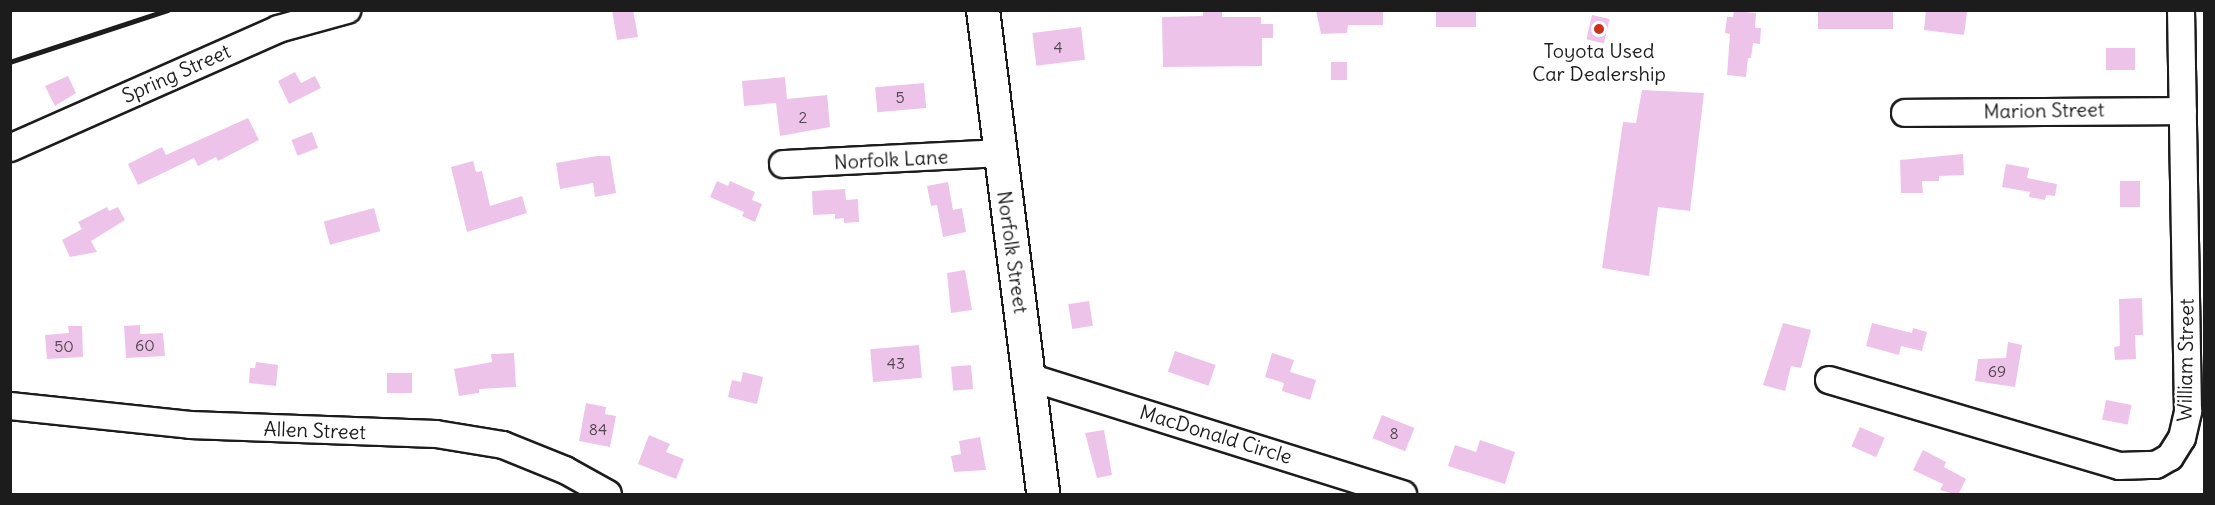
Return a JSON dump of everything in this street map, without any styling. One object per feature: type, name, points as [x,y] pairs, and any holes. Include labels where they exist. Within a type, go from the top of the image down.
[{"type":"main road","name":"Norfolk Street","points":[[983,10],[1043,495]]},
{"type":"street","name":"Spring Street","points":[[10,148],[240,44],[278,29],[346,10]]},
{"type":"street","name":"William Street","points":[[1829,380],[2104,462],[2138,466],[2164,463],[2180,442],[2188,411],[2181,10]]},
{"type":"street","name":"Marion Street","points":[[1905,113],[2183,111]]},
{"type":"street","name":"Norfolk Lane","points":[[783,164],[999,153]]},
{"type":"street","name":"MacDonald Circle","points":[[1029,377],[1403,495]]},
{"type":"street","name":"Allen Street","points":[[10,406],[190,425],[436,434],[503,445],[566,470],[608,495]]},
{"type":"building","points":[[612,10],[633,10],[638,37],[617,40]]},
{"type":"building","points":[[1316,10],[1383,10],[1383,25],[1348,25],[1347,33],[1321,34]]},
{"type":"building","points":[[1436,10],[1476,10],[1476,27],[1436,27]]},
{"type":"building","points":[[1818,10],[1893,10],[1893,29],[1818,29]]},
{"type":"building","points":[[1926,10],[1967,12],[1964,35],[1924,30]]},
{"type":"building","points":[[1203,11],[1222,11],[1222,17],[1261,17],[1261,24],[1273,24],[1273,38],[1262,38],[1262,66],[1163,67],[1162,17],[1203,16]]},
{"type":"building","points":[[1734,11],[1756,13],[1755,28],[1761,28],[1760,44],[1753,43],[1751,58],[1748,58],[1746,77],[1727,75],[1730,34],[1725,33],[1727,17],[1733,17]]},
{"type":"building","name":"Toyota Used Car Dealership","points":[[1592,15],[1610,19],[1604,43],[1586,39]]},
{"type":"building","points":[[1081,27],[1085,60],[1036,66],[1032,33]]},
{"type":"building","points":[[2106,48],[2135,48],[2135,70],[2106,70]]},
{"type":"building","points":[[1331,62],[1347,62],[1347,80],[1331,80]]},
{"type":"building","points":[[295,72],[301,83],[315,76],[321,88],[289,104],[278,81]]},
{"type":"building","points":[[68,76],[76,93],[55,106],[45,86]]},
{"type":"building","points":[[785,77],[787,99],[827,95],[830,127],[780,136],[776,103],[744,106],[742,81]]},
{"type":"building","points":[[924,83],[926,108],[877,112],[875,87]]},
{"type":"building","points":[[1642,90],[1704,93],[1690,211],[1658,207],[1649,276],[1602,268],[1623,122],[1636,123]]},
{"type":"building","points":[[248,118],[259,140],[218,161],[216,157],[198,166],[194,158],[138,185],[128,164],[162,147],[166,155]]},
{"type":"building","points":[[312,132],[318,148],[298,156],[291,140]]},
{"type":"building","points":[[1963,154],[1964,175],[1939,176],[1939,181],[1922,181],[1923,193],[1901,193],[1900,160]]},
{"type":"building","points":[[610,156],[616,193],[595,197],[593,183],[560,189],[556,163]]},
{"type":"building","points":[[473,161],[476,172],[482,171],[490,206],[522,196],[527,213],[467,232],[451,167]]},
{"type":"building","points":[[2006,164],[2029,168],[2027,178],[2057,184],[2055,196],[2046,195],[2045,200],[2029,197],[2030,192],[2002,187]]},
{"type":"building","points":[[717,181],[728,186],[730,181],[755,192],[752,200],[762,204],[755,222],[742,216],[744,212],[710,197]]},
{"type":"building","points":[[2120,181],[2140,181],[2140,207],[2120,207]]},
{"type":"building","points":[[948,182],[953,210],[962,208],[966,232],[943,237],[937,205],[931,206],[927,186]]},
{"type":"building","points":[[845,189],[846,200],[858,199],[859,222],[844,223],[844,218],[835,219],[835,214],[813,215],[812,191]]},
{"type":"building","points":[[107,207],[109,211],[118,207],[125,220],[91,241],[97,252],[70,257],[62,240],[82,229],[78,222]]},
{"type":"building","points":[[374,208],[380,231],[330,245],[324,221]]},
{"type":"building","points":[[965,270],[972,310],[951,313],[947,273]]},
{"type":"building","points":[[2142,298],[2143,335],[2135,335],[2136,359],[2115,360],[2114,347],[2120,346],[2119,299]]},
{"type":"building","points":[[1089,301],[1093,326],[1072,329],[1068,304]]},
{"type":"building","points":[[1783,323],[1811,330],[1801,368],[1791,366],[1785,391],[1763,385]]},
{"type":"building","points":[[1872,323],[1912,333],[1913,328],[1927,332],[1922,351],[1901,346],[1899,355],[1866,346]]},
{"type":"building","points":[[140,325],[140,334],[163,333],[165,356],[126,358],[124,326]]},
{"type":"building","points":[[68,326],[82,326],[83,357],[47,359],[45,335],[69,333]]},
{"type":"building","points":[[2008,342],[2022,345],[2015,387],[1975,381],[1978,359],[2006,358]]},
{"type":"building","points":[[919,345],[922,378],[873,382],[870,349]]},
{"type":"building","points":[[1175,351],[1216,365],[1208,386],[1168,372]]},
{"type":"building","points":[[514,353],[516,387],[479,389],[479,393],[459,396],[454,369],[492,362],[491,354]]},
{"type":"building","points":[[1272,353],[1294,360],[1290,372],[1316,380],[1310,400],[1282,391],[1284,383],[1265,377]]},
{"type":"building","points":[[256,362],[278,365],[276,386],[249,383],[250,368],[255,368]]},
{"type":"building","points":[[971,365],[973,389],[953,391],[951,367]]},
{"type":"building","points":[[743,372],[763,377],[757,404],[728,397],[732,380],[741,382]]},
{"type":"building","points":[[387,373],[412,373],[412,393],[387,393]]},
{"type":"building","points":[[2106,400],[2132,405],[2128,425],[2102,420]]},
{"type":"building","points":[[586,403],[606,407],[605,414],[616,416],[610,447],[579,441]]},
{"type":"building","points":[[1382,415],[1414,428],[1405,451],[1373,438]]},
{"type":"building","points":[[1860,427],[1885,438],[1876,457],[1851,446]]},
{"type":"building","points":[[1104,430],[1112,475],[1097,478],[1085,433]]},
{"type":"building","points":[[649,435],[670,444],[666,452],[684,459],[676,479],[638,464]]},
{"type":"building","points":[[980,437],[986,470],[954,472],[951,456],[961,454],[959,441]]},
{"type":"building","points":[[1480,440],[1515,452],[1505,484],[1448,466],[1455,445],[1476,452]]},
{"type":"building","points":[[1923,450],[1946,462],[1944,467],[1966,479],[1958,495],[1940,490],[1943,484],[1913,470]]},
{"type":"railway","points":[[10,62],[168,10]]},
{"type":"place","name":"Toyota Used Car Dealership","points":[[1599,29]]}]
